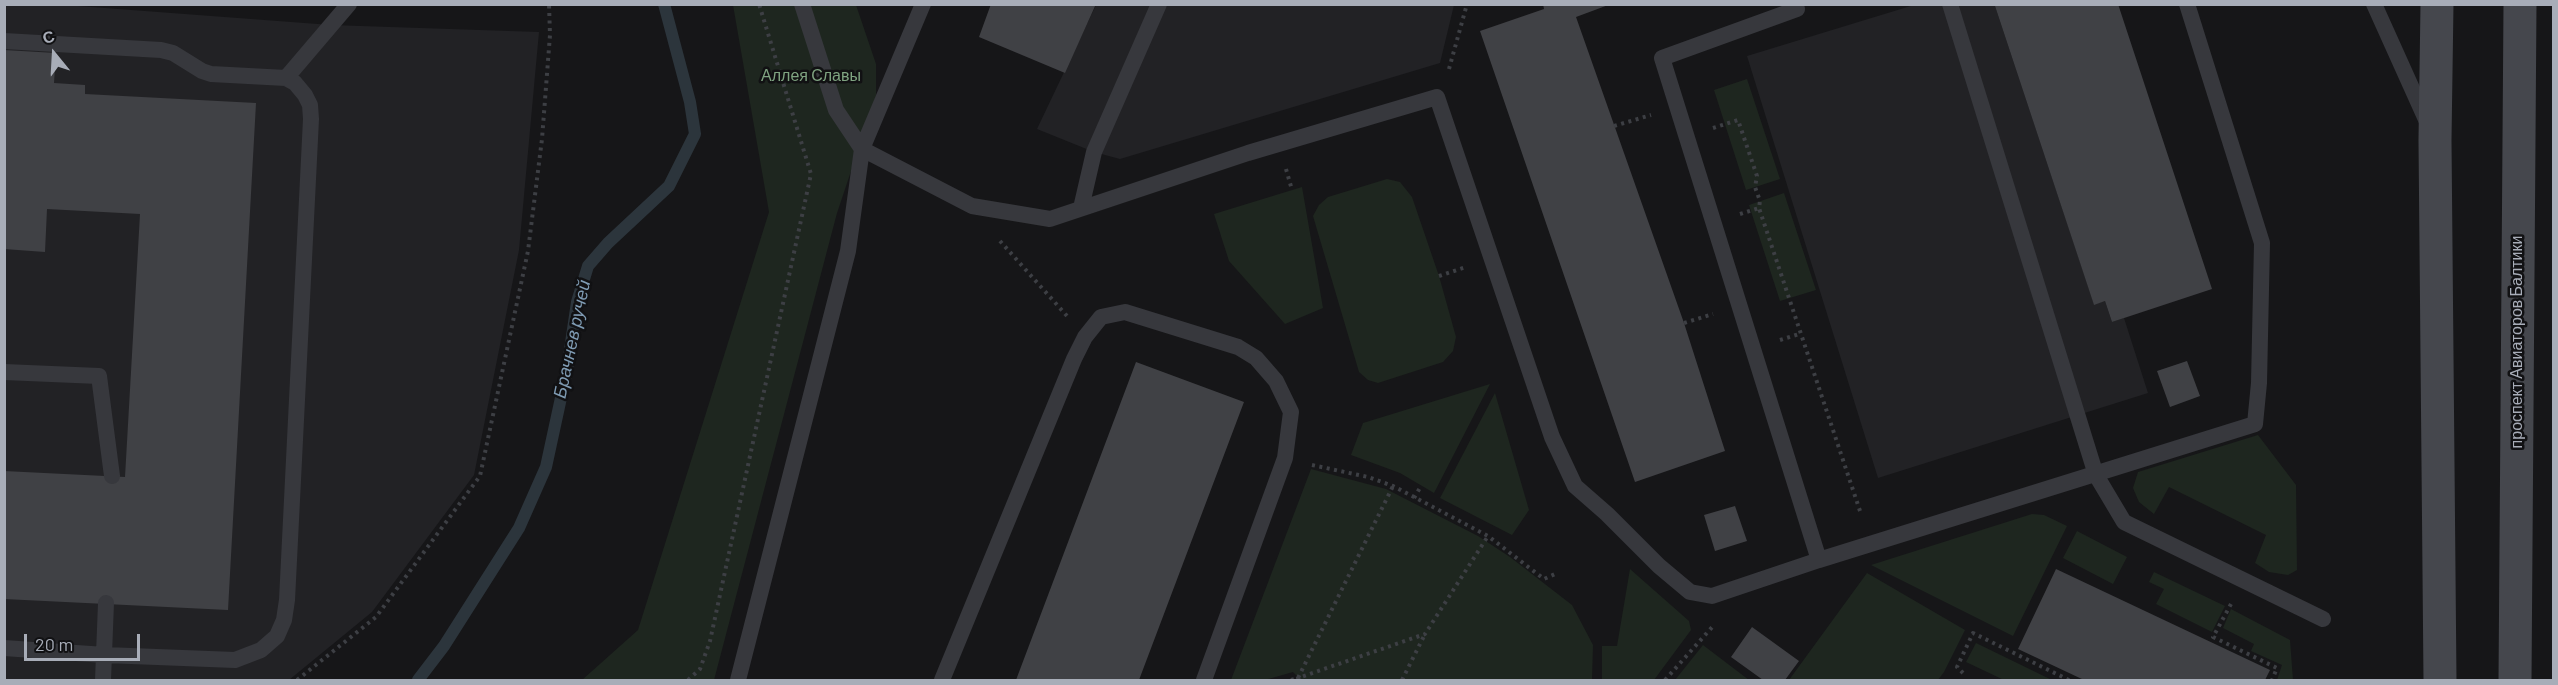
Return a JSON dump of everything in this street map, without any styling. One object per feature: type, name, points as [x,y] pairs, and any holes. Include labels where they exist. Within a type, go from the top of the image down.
[{"type":"street","points":[[2437,4],[2435,140],[2440,681]]},
{"type":"street","name":"проспект Авиаторов Балтики","points":[[2515,681],[2520,4]]},
{"type":"lane","points":[[286,78],[349,4]]},
{"type":"lane","points":[[802,4],[836,110],[862,150],[972,206],[1050,219],[1248,153],[1437,97],[1552,437],[1575,486],[1608,514],[1659,567],[1690,592],[1712,596],[1819,560],[2255,424],[2259,383],[2262,243],[2187,4]]},
{"type":"lane","points":[[738,681],[848,251],[862,150],[923,4]]},
{"type":"lane","points":[[1081,208],[1094,152],[1159,4]]},
{"type":"lane","points":[[1950,4],[2097,475],[2124,522],[2323,620]]},
{"type":"lane","points":[[2374,4],[2435,140]]},
{"type":"lane","points":[[1801,6],[1662,58],[1819,560]]},
{"type":"lane","points":[[4,41],[161,50],[182,57],[202,71],[211,74],[286,78],[295,83],[305,95],[310,105],[311,119],[284,620],[277,636],[261,650],[234,660],[4,648]]},
{"type":"lane","points":[[942,681],[1085,337],[1101,317],[1125,312],[1238,347],[1247,352],[1256,358],[1276,381],[1291,412],[1285,458],[1204,681]]},
{"type":"lane","points":[[4,372],[99,376],[111,476]]},
{"type":"lane","points":[[103,681],[106,603]]},
{"type":"path","points":[[297,681],[376,617],[480,476],[528,251],[543,128],[550,35],[549,4]]},
{"type":"path","points":[[688,681],[700,669],[710,641],[811,174],[759,4]]},
{"type":"path","points":[[1449,69],[1467,4]]},
{"type":"path","points":[[1614,126],[1651,115]]},
{"type":"path","points":[[1707,130],[1738,120],[1757,176],[1755,187],[1760,208],[1799,334],[1860,511]]},
{"type":"path","points":[[972,206],[1014,259],[1085,337]]},
{"type":"path","points":[[1733,217],[1760,208]]},
{"type":"path","points":[[1684,323],[1714,314]]},
{"type":"path","points":[[1776,341],[1799,334]]},
{"type":"path","points":[[1285,458],[1368,477],[1393,486],[1488,536],[1544,579],[1555,574]]},
{"type":"path","points":[[1299,679],[1393,486]]},
{"type":"path","points":[[1414,498],[1421,486]]},
{"type":"path","points":[[1402,681],[1425,634],[1488,536]]},
{"type":"path","points":[[2231,602],[2213,637],[2277,668],[2272,681]]},
{"type":"path","points":[[1665,681],[1715,624]]},
{"type":"path","points":[[1963,673],[1957,667],[1973,633],[2069,681]]},
{"type":"path","points":[[1292,681],[1425,634]]},
{"type":"shaded area","points":[[4,5],[65,5],[331,25],[539,32],[519,250],[474,475],[372,612],[289,680],[5,680]]},
{"type":"shaded area","points":[[1096,5],[1454,5],[1440,63],[1120,159],[1094,152],[1037,129]]},
{"type":"shaded area","points":[[1914,5],[1999,5],[1995,6],[2094,304],[2105,301],[2112,322],[2124,318],[2148,393],[1878,478],[1747,56]]},
{"type":"green space","name":"Аллея Славы","points":[[733,5],[856,5],[876,64],[876,96],[837,213],[714,680],[582,680],[638,630],[769,212]]},
{"type":"green space","points":[[1747,79],[1780,179],[1746,190],[1714,90]]},
{"type":"green space","points":[[1387,179],[1400,182],[1412,197],[1439,276],[1456,337],[1453,351],[1443,362],[1378,383],[1368,380],[1359,372],[1313,216],[1319,205],[1328,197]]},
{"type":"green space","points":[[1302,187],[1323,308],[1285,324],[1229,261],[1214,214]]},
{"type":"green space","points":[[1784,193],[1816,290],[1780,301],[1749,205]]},
{"type":"green space","points":[[1490,384],[1434,493],[1400,473],[1351,455],[1363,423]]},
{"type":"green space","points":[[1495,393],[1529,510],[1512,535],[1440,498]]},
{"type":"green space","points":[[2258,435],[2296,485],[2297,570],[2288,575],[2269,572],[2255,563],[2266,535],[2169,487],[2154,514],[2139,502],[2133,488],[2138,472]]},
{"type":"green space","points":[[1311,469],[1386,489],[1478,536],[1510,557],[1572,605],[1593,645],[1592,680],[1301,680],[1293,672],[1265,680],[1231,680]]},
{"type":"green space","points":[[2032,514],[2044,515],[2067,526],[2013,636],[1871,565]]},
{"type":"green space","points":[[2077,531],[2127,557],[2113,584],[2063,558]]},
{"type":"green space","points":[[1630,569],[1689,621],[1691,630],[1654,680],[1602,680],[1602,646],[1617,646]]},
{"type":"green space","points":[[2154,572],[2225,606],[2212,632],[2156,604],[2164,589],[2149,582]]},
{"type":"green space","points":[[1867,573],[1965,630],[1944,672],[1938,680],[1789,680]]},
{"type":"green space","points":[[2231,609],[2290,640],[2293,680],[2277,680],[2282,665],[2251,651],[2254,644],[2223,628]]},
{"type":"green space","points":[[1976,643],[2052,680],[2004,680],[1966,662]]},
{"type":"green space","points":[[1703,645],[1749,680],[1675,680]]},
{"type":"building","points":[[991,4],[1096,4],[1065,73],[979,37]]},
{"type":"building","points":[[1543,4],[1611,4],[1576,17],[1684,323],[1725,451],[1635,482],[1480,31],[1544,9]]},
{"type":"building","points":[[1999,4],[2118,4],[2212,289],[2112,322],[2105,301],[2094,305],[1995,6]]},
{"type":"building","points":[[4,50],[56,53],[54,83],[85,85],[85,94],[256,103],[228,610],[4,599],[4,471],[125,477],[140,214],[47,209],[45,252],[4,249]]},
{"type":"building","points":[[2187,361],[2200,396],[2170,407],[2157,371]]},
{"type":"building","points":[[1136,362],[1244,402],[1139,680],[1016,680]]},
{"type":"building","points":[[1735,506],[1747,541],[1715,551],[1704,515]]},
{"type":"building","points":[[2056,569],[2270,670],[2265,680],[2084,680],[2018,649]]},
{"type":"building","points":[[1752,627],[1799,661],[1785,680],[1763,680],[1731,657]]},
{"type":"waterway","name":"Брачнев ручей","points":[[418,680],[444,646],[519,528],[546,467],[567,370],[577,302],[588,266],[608,243],[669,186],[695,134],[690,102],[664,4]]}]
